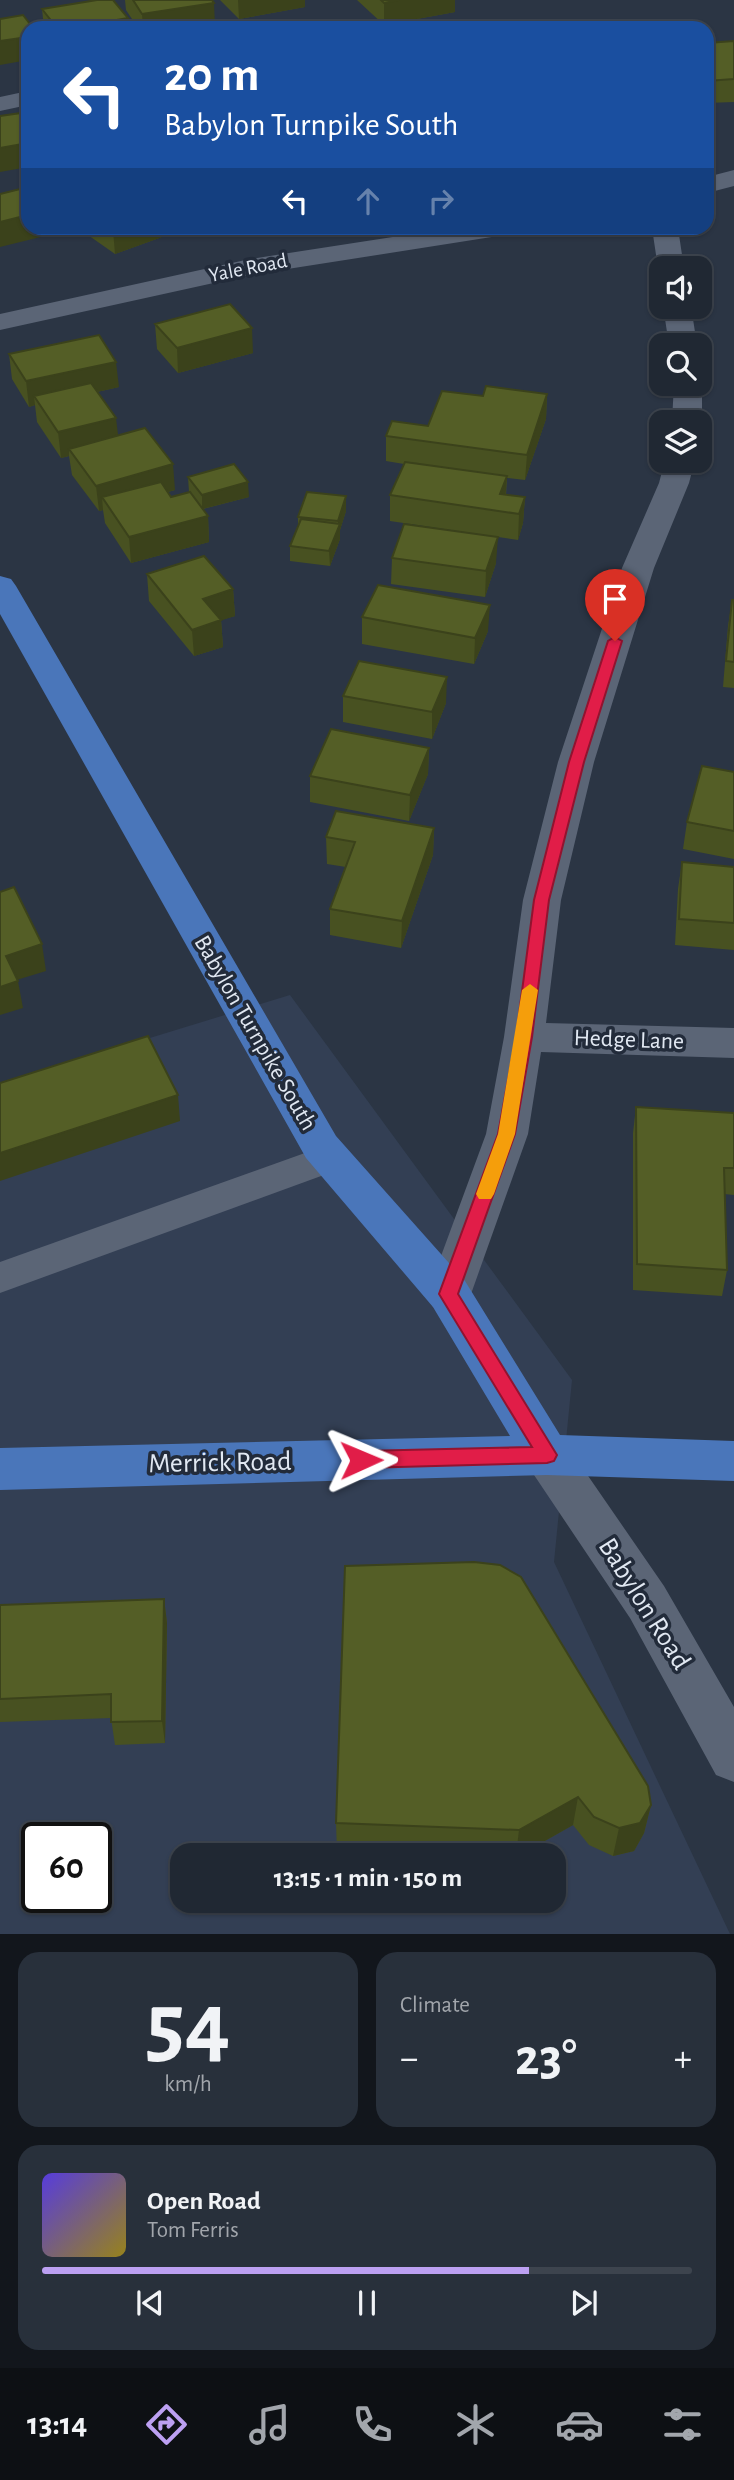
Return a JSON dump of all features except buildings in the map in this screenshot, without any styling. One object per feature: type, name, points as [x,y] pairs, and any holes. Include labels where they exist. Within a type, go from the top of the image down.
[{"type":"main road","name":"Babylon Turnpike South","points":[[6,607],[321,1147],[449,1294],[547,1455]]},
{"type":"main road","name":"Merrick Road","points":[[0,1469],[547,1455],[734,1461]]},
{"type":"street","points":[[0,104],[21,100]]},
{"type":"street","points":[[714,183],[734,178]]},
{"type":"street","name":"Yale Road","points":[[0,322],[250,267],[453,235]]},
{"type":"street","points":[[667,235],[670,256]]},
{"type":"street","points":[[449,1294],[507,1134],[524,1037],[541,900],[576,762],[638,568],[677,473]]},
{"type":"street","name":"Hedge Lane","points":[[524,1037],[734,1043]]},
{"type":"street","name":"Babylon Road","points":[[547,1455],[647,1602],[734,1757]]},
{"type":"lane","points":[[0,1278],[330,1158]]},
{"type":"shaded area","points":[[290,995],[572,1380],[554,1562],[730,1934],[0,1934],[0,1084]]},
{"type":"slow traffic","points":[[485,1194],[507,1134],[530,990]]},
{"type":"route","points":[[361,1460],[547,1455],[449,1294],[507,1134],[524,1037],[541,900],[576,762],[615,641]]}]
